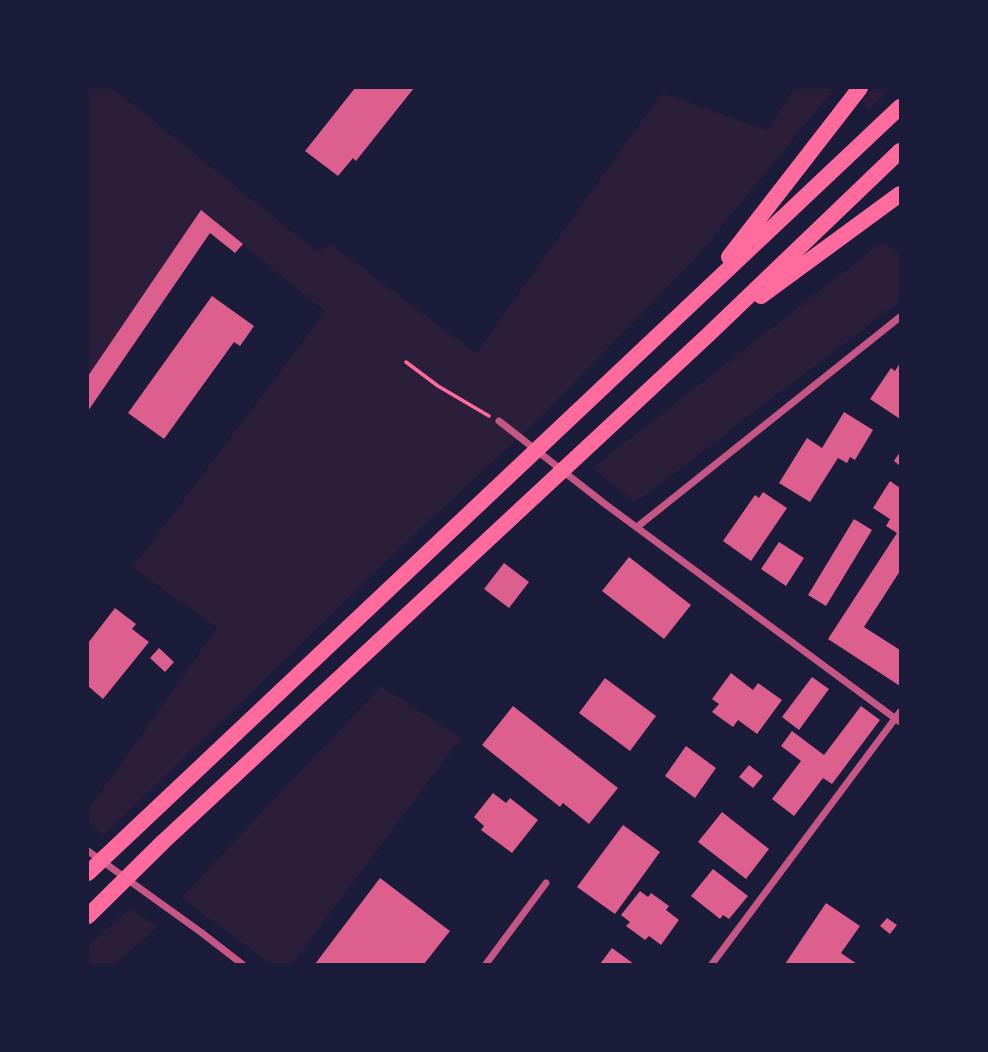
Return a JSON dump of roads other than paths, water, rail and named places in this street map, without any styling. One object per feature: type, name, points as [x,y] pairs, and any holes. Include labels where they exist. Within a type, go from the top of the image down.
[{"type":"highway","points":[[697,297],[860,88]]},
{"type":"highway","points":[[88,873],[901,107]]},
{"type":"highway","points":[[88,916],[163,842],[901,152]]},
{"type":"highway","points":[[708,335],[901,194]]},
{"type":"street","points":[[637,527],[901,317]]},
{"type":"street","points":[[499,421],[605,505],[899,717],[712,964]]},
{"type":"street","points":[[88,851],[242,964]]},
{"type":"street","points":[[486,964],[546,883]]}]
